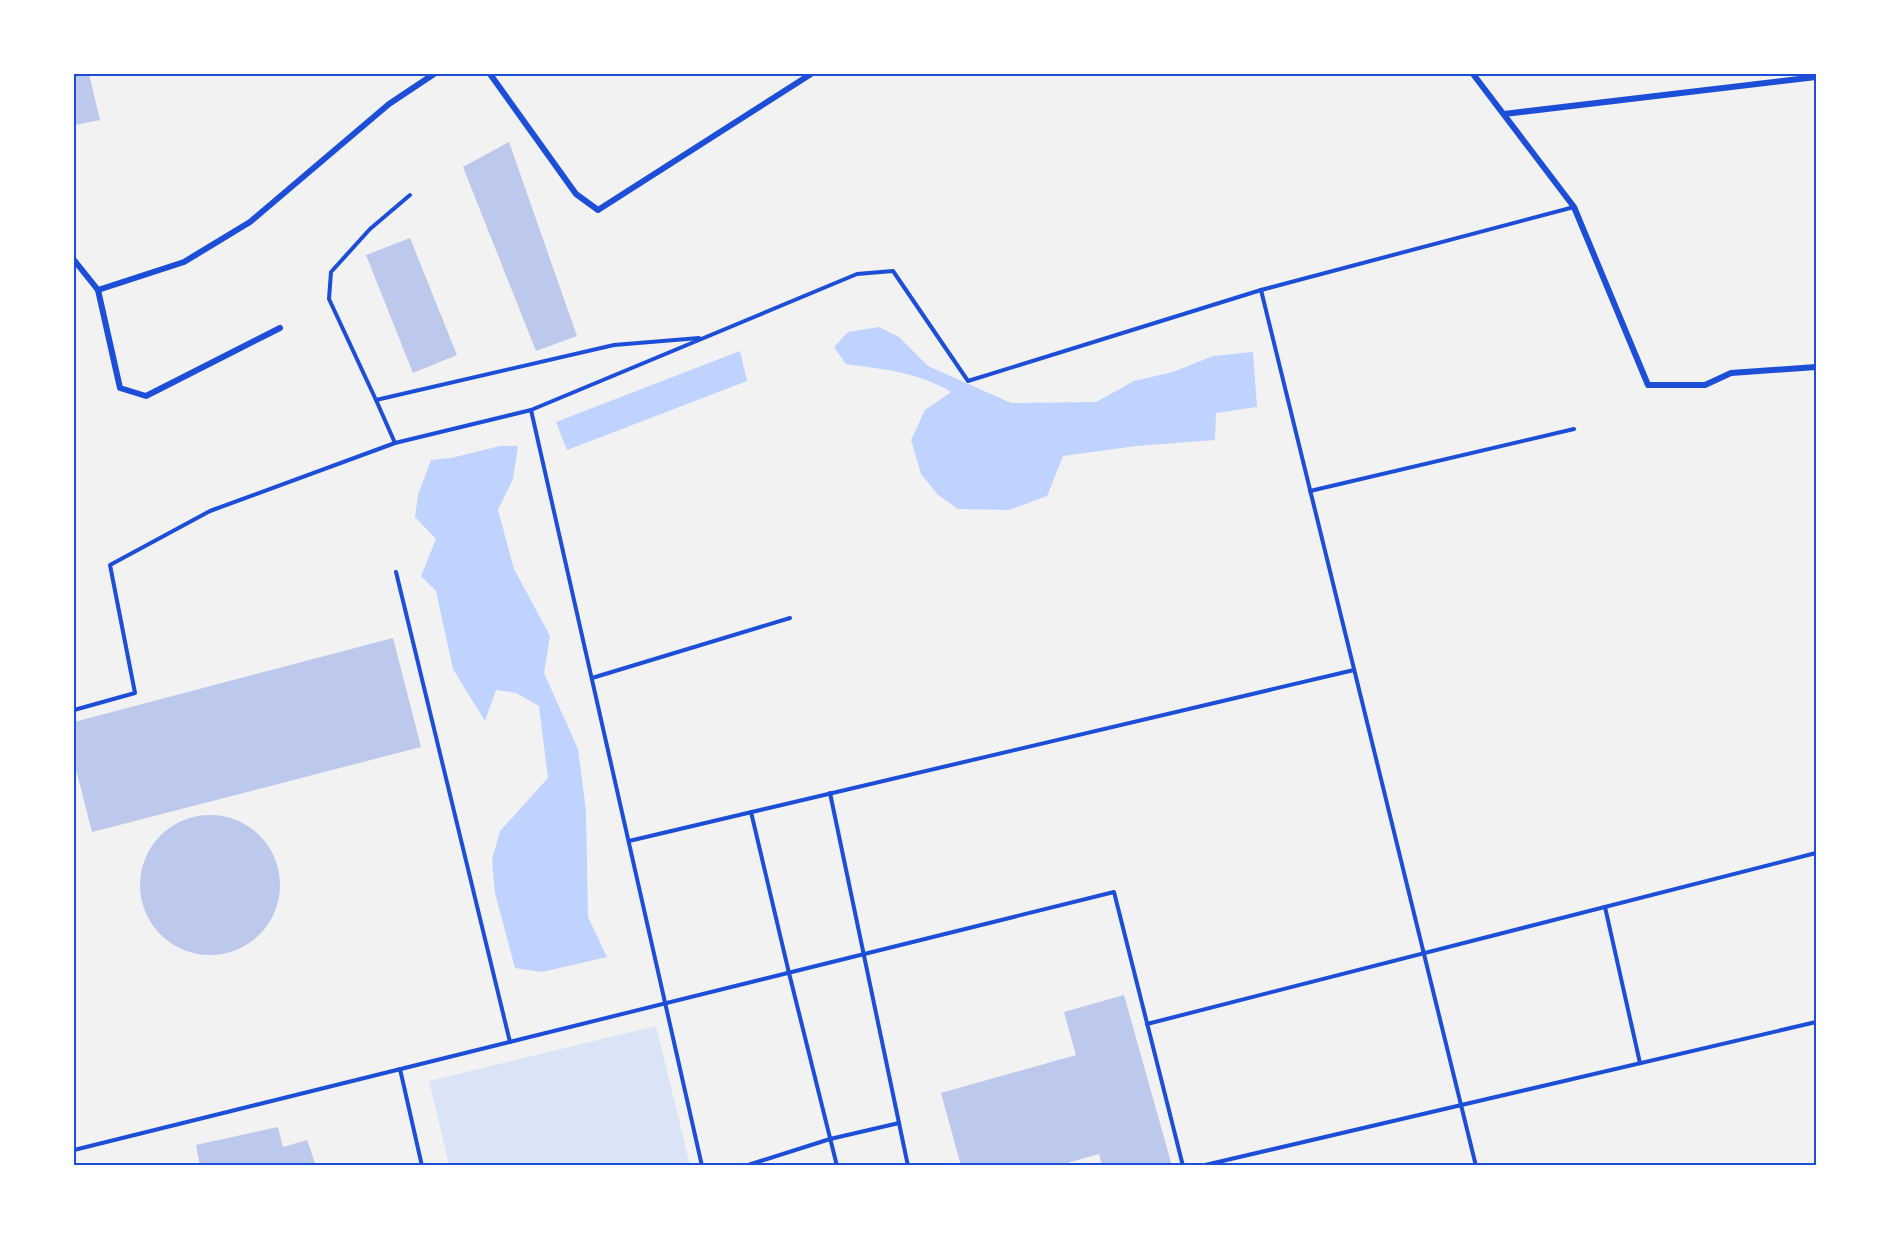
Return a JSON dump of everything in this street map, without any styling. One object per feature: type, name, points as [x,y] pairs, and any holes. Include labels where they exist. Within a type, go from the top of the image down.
[{"type":"street","points":[[98,290],[184,262],[250,222],[389,104],[434,74]]},
{"type":"street","points":[[489,74],[576,194],[598,210],[811,74]]},
{"type":"street","points":[[1473,74],[1574,207],[1648,385],[1705,386],[1731,373],[1816,367]]},
{"type":"street","points":[[1504,114],[1816,77]]},
{"type":"street","points":[[74,260],[98,290],[120,388],[146,396],[280,328]]},
{"type":"lane","points":[[395,443],[329,299],[331,272],[370,229],[410,195]]},
{"type":"lane","points":[[74,710],[135,693],[110,565],[210,511],[395,443],[531,410],[857,274],[893,271],[968,381],[1261,290],[1574,207]]},
{"type":"lane","points":[[1261,290],[1476,1166]]},
{"type":"lane","points":[[376,400],[614,345],[704,338]]},
{"type":"lane","points":[[531,410],[702,1166]]},
{"type":"lane","points":[[1310,491],[1574,429]]},
{"type":"lane","points":[[396,572],[510,1042]]},
{"type":"lane","points":[[592,678],[790,618]]},
{"type":"lane","points":[[629,841],[1354,670]]},
{"type":"lane","points":[[830,793],[908,1166]]},
{"type":"lane","points":[[751,812],[837,1166]]},
{"type":"lane","points":[[1147,1024],[1816,853]]},
{"type":"lane","points":[[74,1150],[1114,892],[1182,1166]]},
{"type":"lane","points":[[1605,907],[1640,1064]]},
{"type":"lane","points":[[1201,1166],[1816,1022]]},
{"type":"lane","points":[[400,1070],[422,1166]]},
{"type":"lane","points":[[745,1166],[830,1139],[899,1123]]},
{"type":"shaded area","points":[[656,1026],[690,1165],[449,1165],[429,1081]]},
{"type":"water","points":[[879,327],[899,337],[928,366],[1011,403],[1096,402],[1134,381],[1173,372],[1213,356],[1253,352],[1257,407],[1216,413],[1215,440],[1136,446],[1063,456],[1047,496],[1009,510],[958,509],[937,494],[921,474],[911,440],[925,410],[951,392],[913,376],[846,364],[834,347],[848,332]]},
{"type":"water","points":[[740,351],[747,381],[567,450],[556,422]]},
{"type":"water","points":[[500,446],[518,446],[513,479],[498,510],[514,569],[550,636],[544,673],[578,749],[586,810],[588,917],[607,957],[542,972],[515,968],[495,893],[492,860],[500,831],[548,778],[539,706],[516,693],[496,690],[485,721],[453,669],[436,591],[421,576],[436,539],[415,517],[418,495],[431,460],[451,458]]},
{"type":"building","points":[[74,74],[89,74],[100,120],[75,125]]},
{"type":"building","points":[[509,142],[577,336],[536,351],[463,167]]},
{"type":"building","points":[[410,238],[457,355],[413,373],[366,255]]},
{"type":"building","points":[[393,638],[421,747],[92,832],[74,762],[74,722]]},
{"type":"building","points":[[210,815],[237,820],[260,835],[275,858],[280,885],[275,912],[260,935],[237,950],[210,955],[183,950],[160,935],[145,912],[140,885],[145,858],[160,835],[183,820]]},
{"type":"building","points":[[1124,995],[1172,1166],[1102,1166],[1099,1154],[1057,1166],[961,1166],[941,1093],[1076,1055],[1064,1012]]},
{"type":"building","points":[[278,1127],[283,1147],[307,1140],[316,1166],[200,1166],[196,1145]]}]
